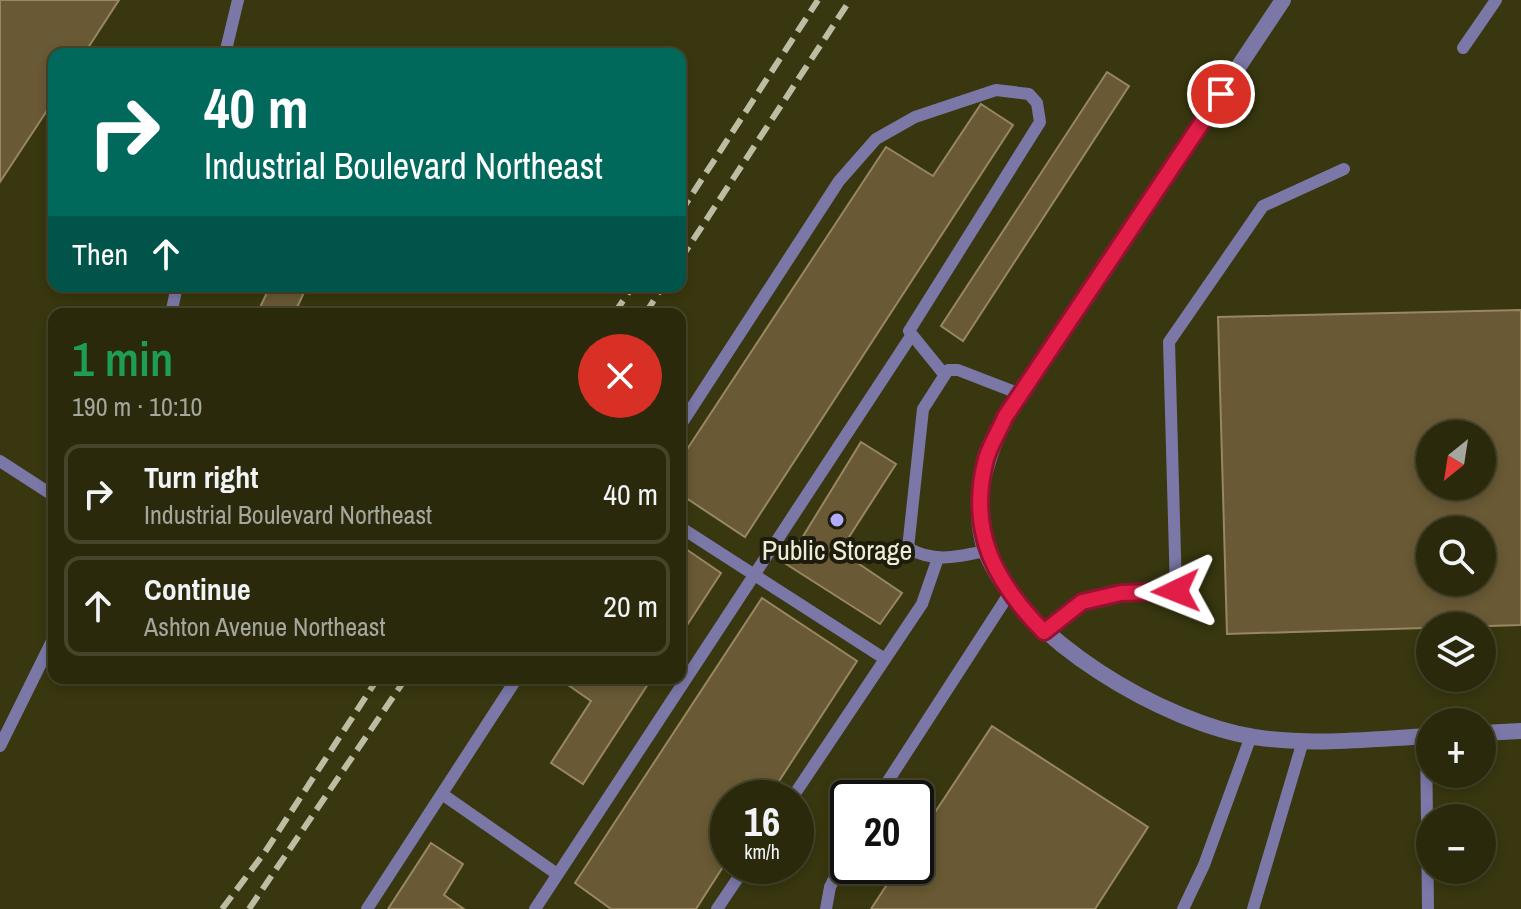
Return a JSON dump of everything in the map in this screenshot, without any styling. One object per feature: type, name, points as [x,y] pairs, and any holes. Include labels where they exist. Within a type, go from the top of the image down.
[{"type":"street","points":[[1283,0],[1020,394],[985,462],[980,510],[985,551],[1009,594],[1044,632],[1152,702],[1251,736],[1303,741],[1416,736]]},
{"type":"street","points":[[1496,732],[1521,731]]},
{"type":"lane","points":[[226,48],[238,0]]},
{"type":"lane","points":[[1463,48],[1496,0]]},
{"type":"lane","points":[[686,417],[839,181],[876,139],[915,117],[996,90],[1029,94],[1037,103],[1040,122],[912,321],[911,336],[686,678]]},
{"type":"lane","points":[[1044,632],[1082,602],[1121,593],[1176,591],[1169,342],[1263,206],[1344,169]]},
{"type":"lane","points":[[911,336],[943,373]]},
{"type":"lane","points":[[985,551],[951,559],[923,557],[908,548],[923,409],[943,373],[958,370],[1020,394]]},
{"type":"lane","points":[[0,461],[48,492]]},
{"type":"lane","points":[[686,531],[885,659]]},
{"type":"lane","points":[[804,780],[922,604],[938,558]]},
{"type":"lane","points":[[889,780],[1009,594]]},
{"type":"lane","points":[[0,746],[48,649]]},
{"type":"lane","points":[[367,909],[513,684]]},
{"type":"lane","points":[[535,909],[682,684]]},
{"type":"lane","points":[[1183,909],[1204,865],[1251,736]]},
{"type":"lane","points":[[1253,909],[1303,741]]},
{"type":"lane","points":[[1428,788],[1428,909]]},
{"type":"lane","points":[[442,794],[557,874]]},
{"type":"lane","points":[[717,909],[734,884]]},
{"type":"lane","points":[[826,909],[832,884]]},
{"type":"building","points":[[0,0],[119,0],[88,48],[48,48],[48,109],[0,182]]},
{"type":"building","points":[[1107,72],[1129,86],[963,341],[941,326]]},
{"type":"building","points":[[981,104],[1013,125],[745,537],[686,498],[686,451],[886,147],[933,176]]},
{"type":"building","points":[[267,292],[304,292],[297,308],[260,308]]},
{"type":"building","points":[[1521,310],[1521,625],[1496,626],[1496,612],[1416,612],[1416,628],[1227,634],[1218,317]]},
{"type":"building","name":"Public Storage","points":[[861,442],[896,464],[840,551],[902,593],[880,624],[786,564]]},
{"type":"building","points":[[686,549],[721,573],[686,627]]},
{"type":"building","points":[[762,598],[857,661],[780,780],[710,780],[712,884],[696,909],[611,909],[575,883]]},
{"type":"building","points":[[567,684],[648,684],[583,784],[551,763],[591,701]]},
{"type":"building","points":[[992,726],[1148,827],[1095,909],[871,909],[887,884],[934,884],[934,814]]},
{"type":"building","points":[[431,843],[463,864],[444,895],[464,909],[388,909]]},
{"type":"railway","points":[[686,204],[818,0]]},
{"type":"railway","points":[[686,251],[850,0]]},
{"type":"railway","points":[[618,308],[629,292]]},
{"type":"railway","points":[[649,308],[659,292]]},
{"type":"railway","points":[[222,909],[265,852],[374,684]]},
{"type":"railway","points":[[249,909],[402,684]]},
{"type":"place","name":"Public Storage","points":[[837,520]]},
{"type":"route","points":[[1176,591],[1121,593],[1082,602],[1044,632],[1013,600],[985,551],[980,510],[985,462],[1005,417],[1221,94]]}]
